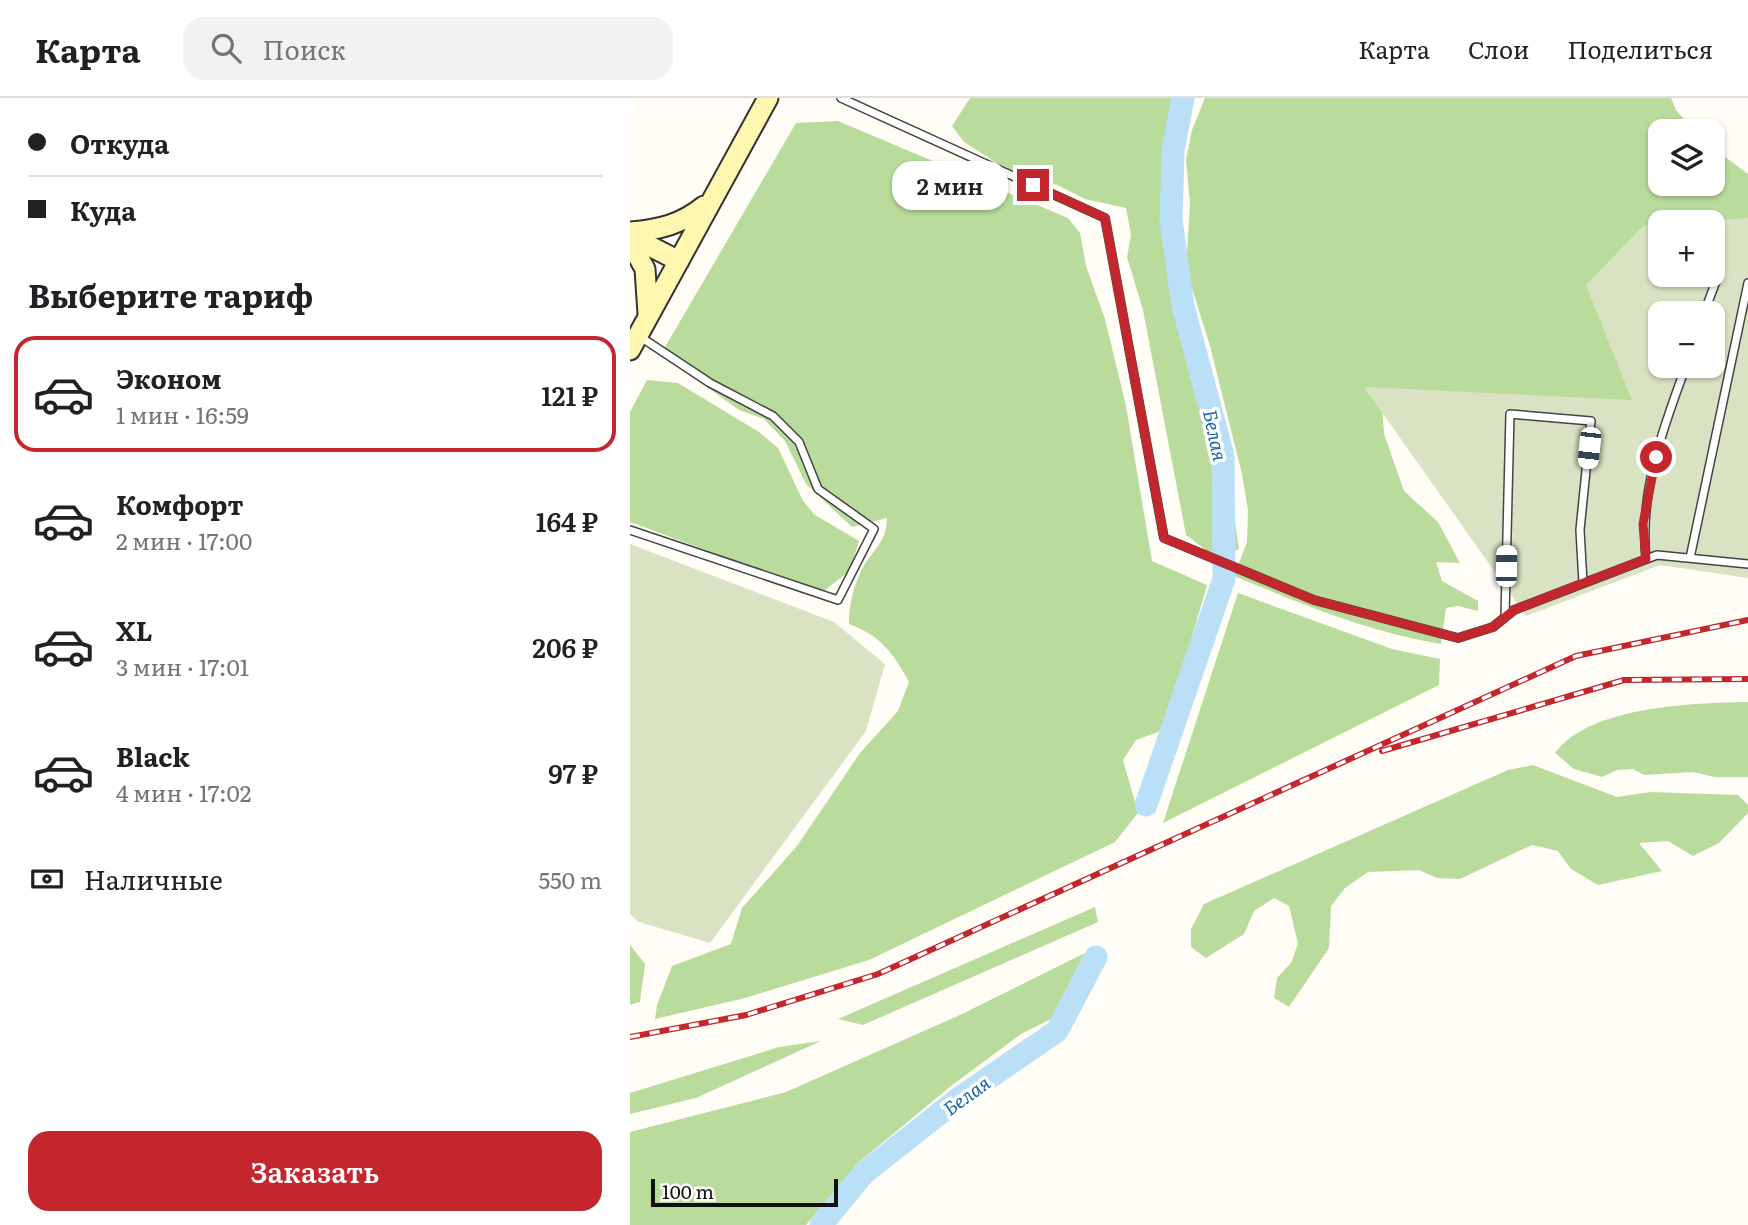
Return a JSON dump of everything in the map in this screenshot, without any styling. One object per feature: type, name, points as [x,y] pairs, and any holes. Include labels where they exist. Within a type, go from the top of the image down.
[{"type":"main road","points":[[634,343],[768,98]]},
{"type":"main road","points":[[630,234],[653,231],[687,220],[713,198]]},
{"type":"main road","points":[[630,234],[679,261]]},
{"type":"main road","points":[[630,242],[645,269],[648,317]]},
{"type":"lane","points":[[841,98],[1105,218],[1164,538],[1314,600],[1458,638],[1493,627],[1514,610],[1657,555],[1748,564]]},
{"type":"lane","points":[[1690,558],[1748,283]]},
{"type":"lane","points":[[630,530],[838,600],[874,529],[818,489],[799,442],[773,416],[634,343]]},
{"type":"lane","points":[[1646,559],[1643,524],[1661,435],[1682,378]]},
{"type":"lane","points":[[1505,617],[1510,414],[1591,421],[1580,530],[1583,583]]},
{"type":"green space","points":[[970,98],[1181,98],[1170,161],[1182,331],[1202,394],[1224,448],[1239,549],[1215,557],[1186,535],[1143,310],[1127,257],[1131,235],[1126,208],[1085,199],[1057,185],[1006,169],[964,142],[952,126]]},
{"type":"green space","points":[[1205,98],[1671,98],[1684,119],[1648,119],[1648,196],[1725,196],[1725,157],[1748,174],[1748,219],[1725,281],[1725,268],[1734,234],[1725,229],[1725,210],[1648,210],[1648,287],[1660,287],[1660,301],[1648,301],[1648,378],[1659,378],[1659,403],[1381,389],[1384,434],[1404,491],[1438,522],[1460,563],[1436,562],[1442,581],[1478,601],[1478,611],[1458,606],[1446,608],[1441,644],[1361,625],[1234,576],[1247,542],[1248,510],[1242,474],[1210,346],[1186,269],[1190,204],[1186,160],[1192,130]]},
{"type":"green space","points":[[838,121],[1068,218],[1080,233],[1086,266],[1105,319],[1126,406],[1152,561],[1207,585],[1167,724],[1158,732],[1136,740],[1123,760],[1138,813],[1115,842],[869,960],[745,998],[655,1019],[657,1005],[672,966],[731,944],[742,908],[797,846],[860,753],[898,711],[909,682],[898,663],[878,640],[849,624],[856,584],[865,564],[884,535],[887,518],[852,527],[806,484],[785,441],[764,419],[739,410],[661,354],[796,123]]},
{"type":"green space","points":[[1748,218],[1748,578],[1660,565],[1526,616],[1364,387],[1632,400],[1586,285],[1643,226],[1648,226],[1648,287],[1725,287],[1725,220]]},
{"type":"green space","points":[[647,380],[678,383],[759,432],[778,448],[803,501],[815,515],[859,541],[850,571],[821,593],[630,522],[630,412]]},
{"type":"green space","points":[[630,544],[834,622],[885,664],[866,731],[710,943],[639,922],[630,914]]},
{"type":"green space","points":[[1238,593],[1392,649],[1440,659],[1439,685],[1163,823]]},
{"type":"green space","points":[[1748,702],[1748,777],[1715,777],[1693,772],[1644,775],[1633,769],[1617,770],[1602,777],[1574,769],[1555,753],[1571,737],[1592,725],[1617,716],[1672,706]]},
{"type":"green space","points":[[1533,765],[1617,797],[1651,792],[1738,795],[1748,805],[1748,813],[1719,843],[1693,856],[1668,841],[1639,843],[1662,871],[1598,885],[1571,869],[1558,851],[1532,845],[1460,879],[1437,878],[1419,870],[1368,872],[1345,888],[1331,906],[1329,948],[1289,1007],[1274,998],[1277,978],[1291,963],[1298,944],[1289,906],[1274,898],[1254,911],[1244,934],[1206,958],[1191,947],[1191,929],[1204,904],[1508,770]]},
{"type":"green space","points":[[1095,907],[1098,922],[863,1025],[838,1019]]},
{"type":"green space","points":[[630,945],[645,964],[640,1002],[630,1005]]},
{"type":"green space","points":[[1085,953],[1051,1019],[1021,1034],[951,1086],[858,1163],[806,1225],[630,1225],[630,1132],[786,1092],[960,1015]]},
{"type":"green space","points":[[821,1041],[696,1098],[630,1114],[630,1093],[779,1047]]},
{"type":"waterway","name":"Белая","points":[[1146,805],[1224,579],[1223,456],[1183,306],[1171,220],[1173,150],[1183,98]]},
{"type":"waterway","name":"Белая","points":[[821,1225],[864,1173],[958,1099],[1057,1031],[1096,957]]},
{"type":"railway","points":[[630,1037],[746,1015],[878,974],[1576,656],[1748,620]]},
{"type":"railway","points":[[1382,751],[1624,680],[1748,679]]},
{"type":"route","points":[[1033,185],[1105,218],[1164,538],[1314,600],[1458,638],[1493,627],[1514,610],[1646,559],[1643,524],[1656,457]]}]
